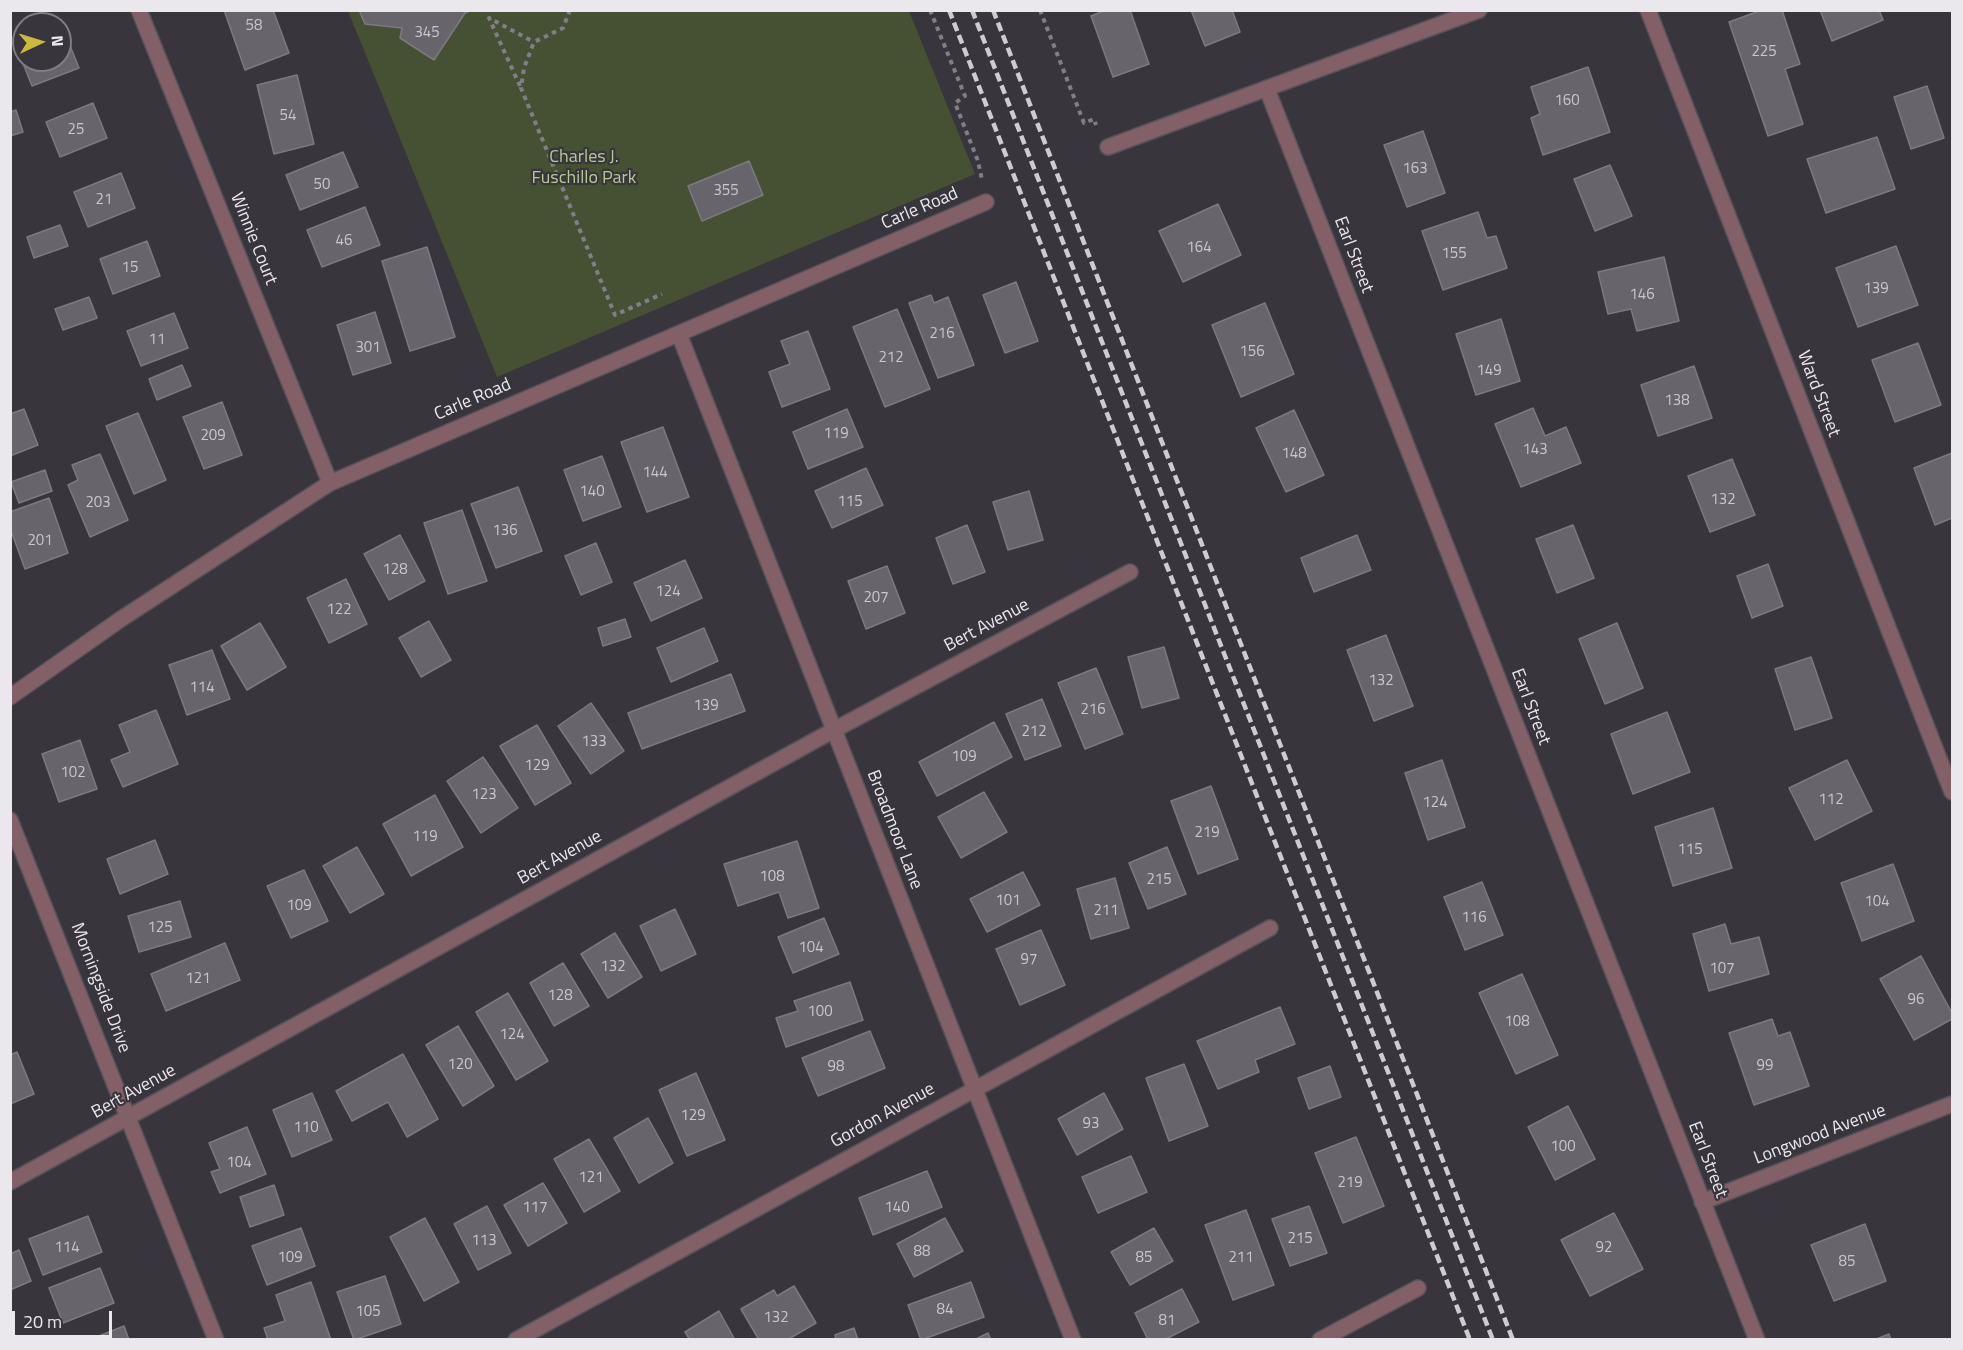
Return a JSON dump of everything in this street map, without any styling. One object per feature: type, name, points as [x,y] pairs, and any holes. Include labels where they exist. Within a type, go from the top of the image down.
[{"type":"street","name":"Winnie Court","points":[[139,10],[330,483]]},
{"type":"street","points":[[1108,147],[1267,89],[1448,16],[1479,10]]},
{"type":"street","name":"Ward Street","points":[[1648,10],[1953,792]]},
{"type":"street","name":"Earl Street","points":[[1267,89],[1757,1340]]},
{"type":"street","name":"Carle Road","points":[[10,697],[122,619],[330,483],[986,202]]},
{"type":"street","name":"Broadmoor Lane","points":[[679,334],[1073,1340]]},
{"type":"street","name":"Bert Avenue","points":[[10,1182],[834,730],[1130,572]]},
{"type":"street","name":"Morningside Drive","points":[[10,820],[216,1340]]},
{"type":"street","name":"Gordon Avenue","points":[[516,1340],[1270,928]]},
{"type":"street","name":"Longwood Avenue","points":[[1702,1202],[1953,1104]]},
{"type":"street","points":[[1320,1340],[1418,1288]]},
{"type":"path","points":[[521,88],[524,68],[534,42],[563,28],[570,10]]},
{"type":"path","points":[[930,10],[965,96],[955,103],[978,161],[986,202]]},
{"type":"path","points":[[1040,10],[1084,123],[1094,119],[1108,147]]},
{"type":"path","points":[[534,42],[489,18],[521,88],[615,315],[662,294]]},
{"type":"green space","name":"Charles J. Fuschillo Park","points":[[348,11],[909,11],[975,174],[497,377]]},
{"type":"building","points":[[224,10],[273,10],[289,53],[245,70]]},
{"type":"building","points":[[359,10],[473,10],[465,13],[434,60],[400,38],[402,28],[365,24]]},
{"type":"building","points":[[1106,10],[1130,10],[1149,64],[1113,77],[1091,16]]},
{"type":"building","points":[[1191,10],[1232,10],[1240,32],[1205,46]]},
{"type":"building","points":[[1762,10],[1782,10],[1800,64],[1785,69],[1803,124],[1768,136],[1729,22]]},
{"type":"building","points":[[1820,10],[1879,10],[1883,20],[1832,41]]},
{"type":"building","points":[[72,50],[79,68],[72,71]]},
{"type":"building","points":[[1588,67],[1610,132],[1543,155],[1531,118],[1540,114],[1531,87]]},
{"type":"building","points":[[26,72],[69,72],[32,86]]},
{"type":"building","points":[[297,75],[314,144],[274,154],[257,85]]},
{"type":"building","points":[[1927,86],[1944,138],[1911,149],[1894,97]]},
{"type":"building","points":[[93,103],[107,138],[60,157],[46,122]]},
{"type":"building","points":[[16,110],[23,132],[10,136],[10,112]]},
{"type":"building","points":[[1423,131],[1445,193],[1407,207],[1384,145]]},
{"type":"building","points":[[1877,137],[1895,189],[1826,213],[1807,159]]},
{"type":"building","points":[[343,152],[358,187],[300,210],[286,175]]},
{"type":"building","points":[[749,161],[763,195],[702,221],[688,186]]},
{"type":"building","points":[[1610,165],[1632,216],[1595,231],[1574,179]]},
{"type":"building","points":[[121,173],[135,208],[88,227],[74,192]]},
{"type":"building","points":[[1218,204],[1241,255],[1183,282],[1159,231]]},
{"type":"building","points":[[365,207],[380,245],[322,267],[307,230]]},
{"type":"building","points":[[1478,212],[1487,238],[1496,236],[1507,268],[1443,290],[1422,231]]},
{"type":"building","points":[[60,225],[68,246],[34,258],[27,237]]},
{"type":"building","points":[[147,241],[160,276],[113,294],[100,259]]},
{"type":"building","points":[[1896,246],[1918,305],[1858,327],[1836,268]]},
{"type":"building","points":[[427,247],[455,337],[410,351],[382,261]]},
{"type":"building","points":[[1664,257],[1679,321],[1637,331],[1631,309],[1608,314],[1598,272]]},
{"type":"building","points":[[1016,282],[1038,341],[1005,353],[983,295]]},
{"type":"building","points":[[931,295],[934,303],[948,297],[974,365],[938,378],[909,303]]},
{"type":"building","points":[[89,297],[97,318],[63,330],[55,309]]},
{"type":"building","points":[[1265,303],[1294,374],[1241,397],[1212,325]]},
{"type":"building","points":[[897,309],[930,389],[885,407],[853,327]]},
{"type":"building","points":[[375,312],[391,363],[353,375],[337,325]]},
{"type":"building","points":[[174,313],[188,348],[141,366],[127,331]]},
{"type":"building","points":[[1501,319],[1520,381],[1476,395],[1456,334]]},
{"type":"building","points":[[808,331],[830,389],[782,407],[769,372],[790,364],[781,341]]},
{"type":"building","points":[[1918,343],[1941,405],[1895,422],[1872,360]]},
{"type":"building","points":[[182,365],[191,386],[157,400],[149,379]]},
{"type":"building","points":[[1694,366],[1712,418],[1658,436],[1641,385]]},
{"type":"building","points":[[222,402],[242,455],[204,469],[183,417]]},
{"type":"building","points":[[1533,408],[1545,436],[1566,427],[1581,463],[1521,487],[1495,424]]},
{"type":"building","points":[[24,409],[38,445],[10,456],[10,414]]},
{"type":"building","points":[[847,409],[863,447],[808,469],[793,432]]},
{"type":"building","points":[[1294,410],[1324,475],[1286,492],[1256,428]]},
{"type":"building","points":[[138,413],[166,480],[134,494],[106,426]]},
{"type":"building","points":[[663,427],[689,497],[647,512],[621,442]]},
{"type":"building","points":[[1952,453],[1952,518],[1935,525],[1914,468]]},
{"type":"building","points":[[100,454],[128,520],[90,537],[68,485],[78,480],[72,465]]},
{"type":"building","points":[[602,456],[621,507],[583,521],[564,470]]},
{"type":"building","points":[[1732,459],[1755,515],[1710,532],[1688,476]]},
{"type":"building","points":[[866,468],[883,505],[832,528],[815,491]]},
{"type":"building","points":[[45,470],[52,491],[19,503],[11,482]]},
{"type":"building","points":[[518,487],[542,551],[496,568],[471,504]]},
{"type":"building","points":[[1029,491],[1043,540],[1008,550],[993,502]]},
{"type":"building","points":[[49,498],[68,553],[25,569],[10,528],[10,512]]},
{"type":"building","points":[[462,510],[487,581],[448,594],[424,523]]},
{"type":"building","points":[[967,525],[985,572],[953,584],[936,538]]},
{"type":"building","points":[[1573,525],[1594,578],[1557,593],[1536,539]]},
{"type":"building","points":[[400,535],[425,581],[389,600],[364,554]]},
{"type":"building","points":[[1357,535],[1371,570],[1314,592],[1301,558]]},
{"type":"building","points":[[596,543],[612,582],[581,595],[565,556]]},
{"type":"building","points":[[685,560],[702,598],[651,621],[634,583]]},
{"type":"building","points":[[1768,564],[1783,606],[1752,618],[1737,576]]},
{"type":"building","points":[[887,566],[905,613],[866,629],[848,581]]},
{"type":"building","points":[[346,579],[367,624],[329,643],[307,598]]},
{"type":"building","points":[[625,619],[631,637],[603,646],[598,628]]},
{"type":"building","points":[[429,621],[451,660],[421,677],[399,638]]},
{"type":"building","points":[[260,623],[286,667],[247,690],[221,646]]},
{"type":"building","points":[[1617,623],[1643,688],[1605,704],[1579,639]]},
{"type":"building","points":[[704,628],[718,661],[671,682],[657,648]]},
{"type":"building","points":[[1386,635],[1413,706],[1374,721],[1347,650]]},
{"type":"building","points":[[1164,647],[1179,698],[1142,708],[1128,657]]},
{"type":"building","points":[[212,650],[230,699],[187,715],[169,665]]},
{"type":"building","points":[[1811,657],[1832,718],[1795,730],[1775,669]]},
{"type":"building","points":[[1096,668],[1123,734],[1085,749],[1058,683]]},
{"type":"building","points":[[731,674],[745,711],[642,749],[628,713]]},
{"type":"building","points":[[1042,699],[1061,746],[1025,760],[1006,714]]},
{"type":"building","points":[[591,703],[624,751],[591,774],[558,726]]},
{"type":"building","points":[[156,710],[178,764],[123,787],[111,760],[130,752],[119,725]]},
{"type":"building","points":[[1667,712],[1690,772],[1633,794],[1611,734]]},
{"type":"building","points":[[994,722],[1012,757],[937,796],[919,762]]},
{"type":"building","points":[[537,725],[571,783],[535,805],[500,746]]},
{"type":"building","points":[[80,740],[97,789],[59,802],[42,754]]},
{"type":"building","points":[[483,757],[518,808],[481,833],[447,781]]},
{"type":"building","points":[[1442,760],[1465,827],[1428,840],[1405,773]]},
{"type":"building","points":[[1847,760],[1872,811],[1815,840],[1789,788]]},
{"type":"building","points":[[1211,786],[1238,859],[1198,874],[1171,801]]},
{"type":"building","points":[[984,792],[1007,832],[961,858],[938,817]]},
{"type":"building","points":[[435,795],[463,847],[411,876],[383,824]]},
{"type":"building","points":[[1713,808],[1732,868],[1673,886],[1655,827]]},
{"type":"building","points":[[155,840],[168,874],[120,894],[107,859]]},
{"type":"building","points":[[797,841],[819,908],[788,918],[779,892],[738,906],[724,864]]},
{"type":"building","points":[[357,847],[384,894],[350,913],[323,866]]},
{"type":"building","points":[[1167,847],[1186,894],[1148,909],[1129,863]]},
{"type":"building","points":[[1893,864],[1914,921],[1862,941],[1841,883]]},
{"type":"building","points":[[304,870],[328,921],[291,938],[267,886]]},
{"type":"building","points":[[1023,872],[1040,905],[987,932],[970,899]]},
{"type":"building","points":[[1115,878],[1129,928],[1091,939],[1077,889]]},
{"type":"building","points":[[1482,882],[1503,935],[1465,950],[1444,897]]},
{"type":"building","points":[[180,901],[191,937],[139,952],[128,916]]},
{"type":"building","points":[[675,909],[696,954],[661,971],[640,926]]},
{"type":"building","points":[[824,918],[839,954],[793,973],[778,937]]},
{"type":"building","points":[[1725,924],[1731,944],[1759,937],[1769,974],[1709,991],[1693,934]]},
{"type":"building","points":[[1041,930],[1065,985],[1020,1005],[996,949]]},
{"type":"building","points":[[615,933],[642,977],[608,998],[581,954]]},
{"type":"building","points":[[225,943],[240,980],[166,1011],[151,974]]},
{"type":"building","points":[[1921,956],[1952,1013],[1952,1019],[1914,1040],[1880,979]]},
{"type":"building","points":[[563,963],[589,1006],[554,1026],[530,983]]},
{"type":"building","points":[[1522,974],[1558,1055],[1516,1074],[1479,993]]},
{"type":"building","points":[[850,982],[863,1020],[786,1047],[776,1018],[798,1011],[794,1001]]},
{"type":"building","points":[[508,993],[548,1061],[516,1080],[476,1012]]},
{"type":"building","points":[[1280,1007],[1295,1044],[1255,1060],[1259,1072],[1218,1089],[1197,1041]]},
{"type":"building","points":[[1772,1019],[1778,1036],[1790,1032],[1809,1086],[1754,1105],[1729,1033]]},
{"type":"building","points":[[458,1026],[494,1086],[463,1106],[426,1045]]},
{"type":"building","points":[[870,1031],[885,1068],[818,1096],[802,1058]]},
{"type":"building","points":[[17,1052],[34,1094],[10,1104],[10,1055]]},
{"type":"building","points":[[403,1054],[438,1119],[407,1137],[388,1102],[352,1121],[336,1091]]},
{"type":"building","points":[[1184,1064],[1208,1126],[1169,1141],[1146,1078]]},
{"type":"building","points":[[1330,1066],[1341,1097],[1309,1109],[1298,1078]]},
{"type":"building","points":[[696,1073],[725,1140],[687,1156],[659,1090]]},
{"type":"building","points":[[312,1093],[332,1140],[292,1157],[273,1110]]},
{"type":"building","points":[[1104,1093],[1123,1129],[1077,1155],[1058,1119]]},
{"type":"building","points":[[1568,1106],[1595,1159],[1555,1180],[1528,1127]]},
{"type":"building","points":[[648,1118],[673,1163],[639,1183],[614,1138]]},
{"type":"building","points":[[247,1127],[266,1174],[220,1193],[211,1172],[220,1169],[209,1143]]},
{"type":"building","points":[[1356,1137],[1384,1206],[1343,1223],[1315,1153]]},
{"type":"building","points":[[589,1139],[620,1191],[584,1212],[554,1159]]},
{"type":"building","points":[[1131,1156],[1147,1192],[1098,1213],[1082,1177]]},
{"type":"building","points":[[927,1171],[942,1207],[873,1235],[859,1198]]},
{"type":"building","points":[[543,1183],[567,1223],[528,1246],[504,1205]]},
{"type":"building","points":[[274,1185],[284,1215],[250,1227],[240,1197]]},
{"type":"building","points":[[487,1206],[511,1253],[478,1270],[454,1224]]},
{"type":"building","points":[[1309,1206],[1327,1253],[1290,1266],[1272,1219]]},
{"type":"building","points":[[1246,1210],[1274,1285],[1233,1300],[1205,1225]]},
{"type":"building","points":[[1614,1213],[1643,1269],[1590,1296],[1561,1240]]},
{"type":"building","points":[[88,1216],[102,1252],[43,1275],[29,1239]]},
{"type":"building","points":[[425,1218],[459,1282],[424,1301],[390,1237]]},
{"type":"building","points":[[945,1218],[963,1251],[914,1277],[897,1244]]},
{"type":"building","points":[[1865,1224],[1886,1281],[1834,1301],[1811,1245]]},
{"type":"building","points":[[301,1228],[315,1266],[267,1285],[252,1246]]},
{"type":"building","points":[[1154,1228],[1173,1261],[1130,1285],[1111,1252]]},
{"type":"building","points":[[19,1250],[31,1281],[10,1290],[10,1254]]},
{"type":"building","points":[[100,1268],[114,1303],[63,1323],[49,1288]]},
{"type":"building","points":[[385,1276],[401,1324],[354,1340],[337,1292]]},
{"type":"building","points":[[311,1282],[331,1340],[268,1340],[264,1328],[285,1321],[276,1295]]},
{"type":"building","points":[[971,1282],[984,1317],[921,1340],[908,1305]]},
{"type":"building","points":[[794,1286],[816,1323],[787,1340],[759,1340],[741,1309],[774,1290],[777,1296]]},
{"type":"building","points":[[1182,1289],[1199,1322],[1164,1340],[1148,1340],[1135,1313]]},
{"type":"building","points":[[719,1311],[735,1340],[690,1340],[685,1332]]},
{"type":"building","points":[[124,1326],[129,1340],[89,1340]]},
{"type":"building","points":[[854,1328],[858,1340],[836,1340],[835,1335]]},
{"type":"building","points":[[988,1333],[991,1340],[974,1340]]},
{"type":"building","points":[[1889,1334],[1891,1340],[1874,1340]]},
{"type":"railway","points":[[949,10],[1470,1340]]},
{"type":"railway","points":[[972,10],[1493,1340]]},
{"type":"railway","points":[[993,10],[1513,1340]]}]
